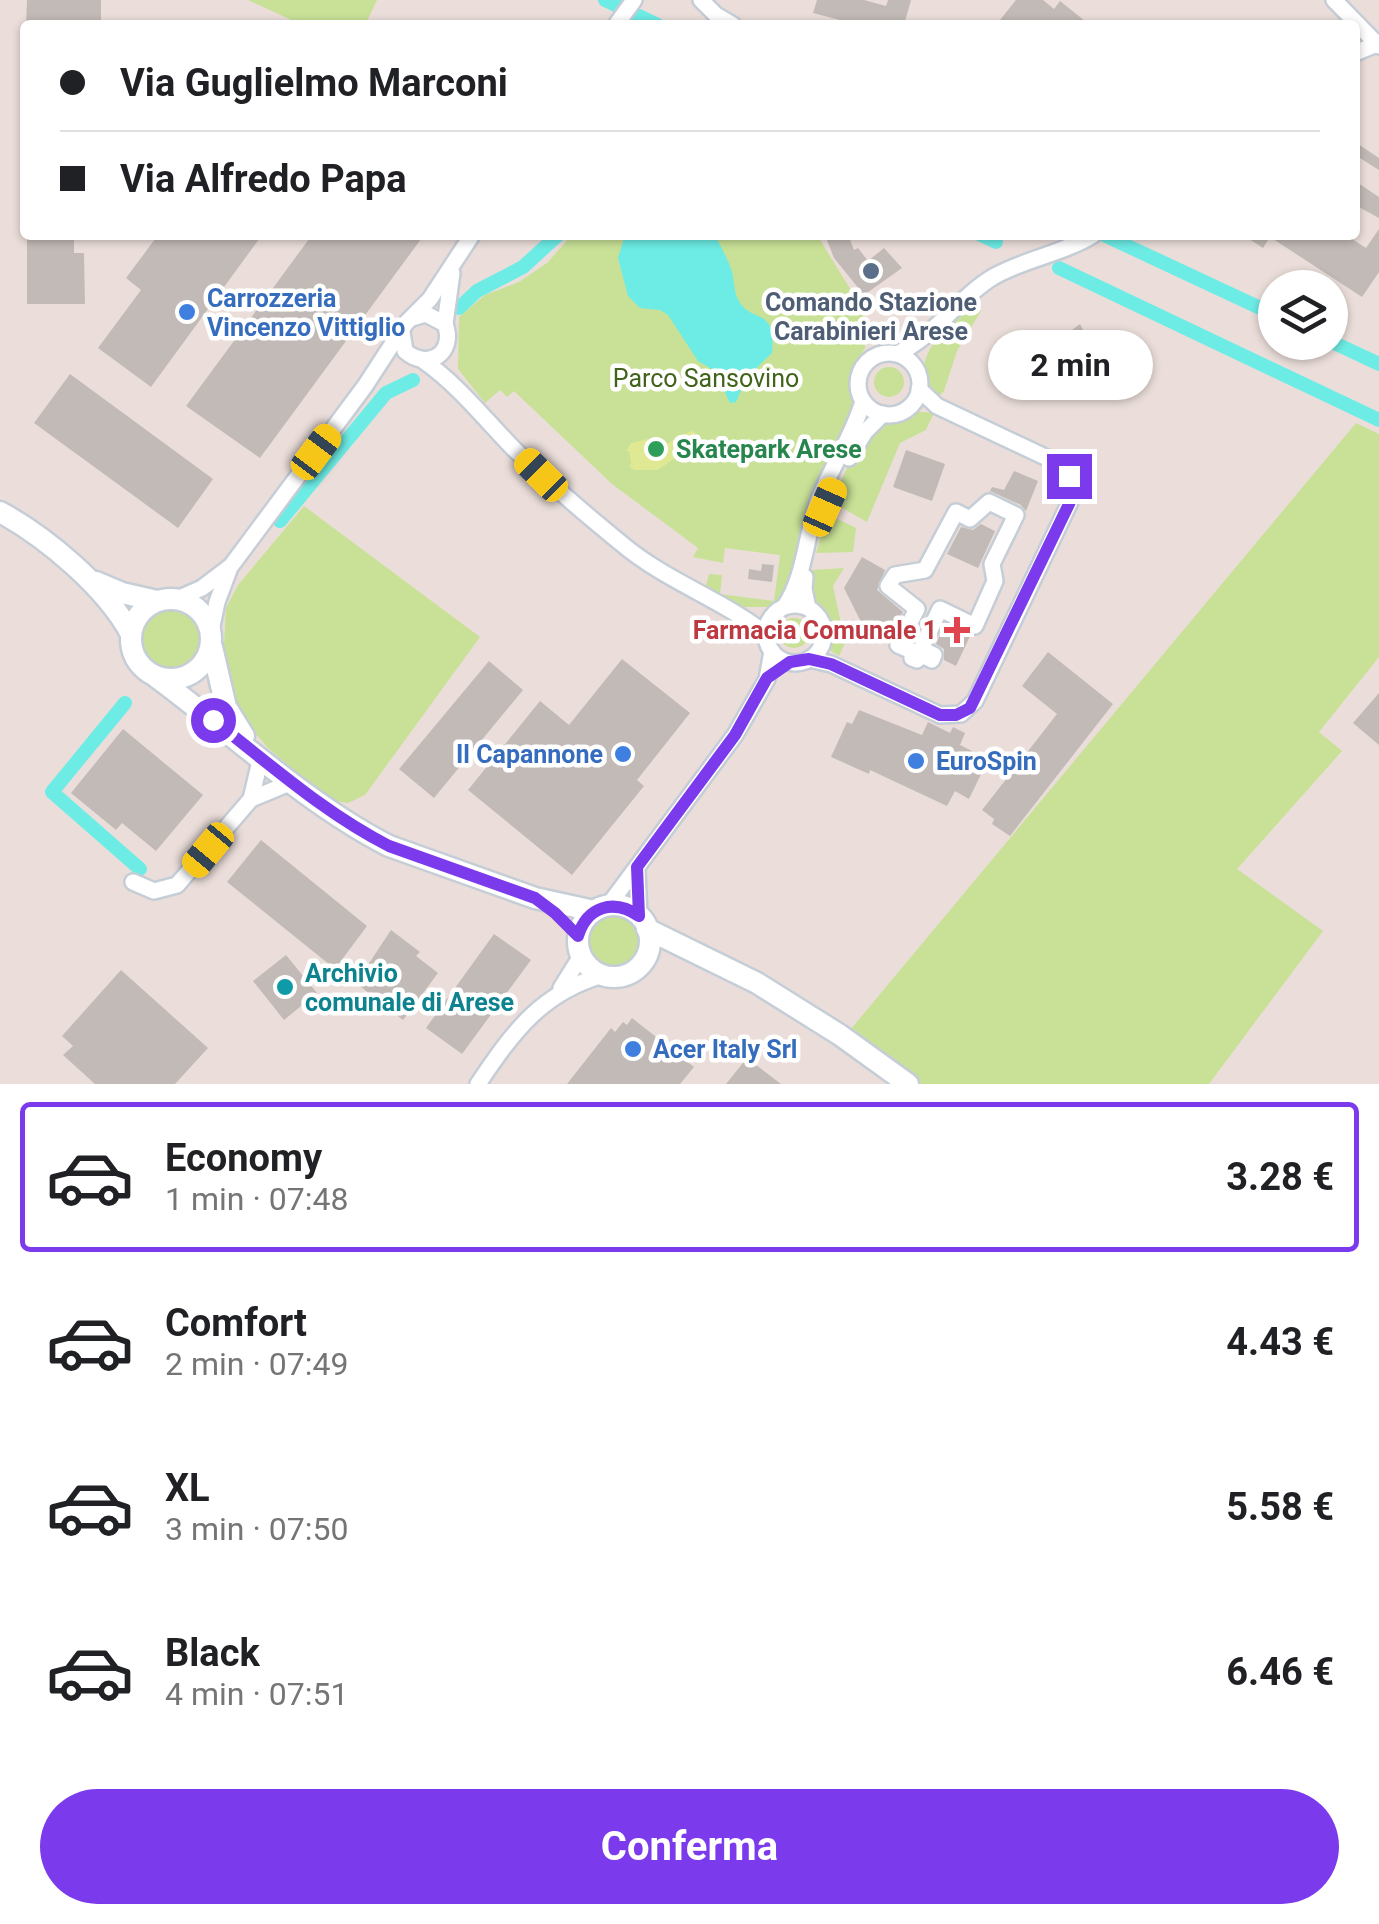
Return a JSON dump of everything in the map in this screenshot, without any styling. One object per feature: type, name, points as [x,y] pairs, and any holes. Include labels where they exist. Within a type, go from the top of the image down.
[{"type":"street","points":[[701,0],[724,20]]},
{"type":"street","points":[[1334,0],[1354,20]]},
{"type":"street","points":[[1360,26],[1378,44]]},
{"type":"street","points":[[156,677],[177,680],[196,672],[203,664],[216,602],[231,566],[407,323],[430,300],[468,240]]},
{"type":"street","points":[[831,664],[822,646],[824,629],[808,608],[804,583],[825,507],[856,444],[883,414],[904,411],[916,397],[920,352],[930,334],[957,304],[994,277],[1083,240]]},
{"type":"street","points":[[458,254],[445,324],[458,387]]},
{"type":"street","points":[[407,323],[426,314],[445,324]]},
{"type":"street","points":[[407,323],[402,344],[458,387],[541,475],[627,548],[673,580],[738,614],[766,634],[772,651],[767,678],[735,735],[637,867],[601,909],[586,918],[580,946],[559,991]]},
{"type":"street","points":[[766,634],[771,617],[785,606],[796,586],[823,489],[857,421],[863,400],[858,378],[865,364],[877,355],[897,354],[930,334]]},
{"type":"street","points":[[365,386],[392,368],[438,357],[447,346]]},
{"type":"street","points":[[897,354],[916,370]]},
{"type":"street","points":[[767,678],[790,662],[809,659],[831,664],[933,713],[949,716],[966,711],[975,702],[1070,502],[1071,482],[1060,464],[916,397]]},
{"type":"street","points":[[863,400],[883,414]]},
{"type":"street","points":[[990,502],[1016,514],[992,564],[995,582],[975,626],[940,610],[921,649],[934,656],[932,660],[922,655],[919,660],[912,658],[912,652],[898,645],[917,608],[888,586],[895,576],[925,570],[956,512],[970,519],[990,502]]},
{"type":"street","points":[[0,512],[30,531],[113,606],[130,634],[136,660],[346,822],[389,846],[535,898],[601,909],[620,906],[709,960],[757,983],[908,1084]]},
{"type":"street","points":[[130,634],[139,614],[202,588],[231,566]]},
{"type":"street","points":[[81,574],[122,593],[199,610],[211,638],[226,708],[261,757],[251,799]]},
{"type":"street","points":[[785,606],[808,608]]},
{"type":"street","points":[[738,614],[771,617]]},
{"type":"street","points":[[809,659],[822,646]]},
{"type":"street","points":[[772,651],[790,662]]},
{"type":"street","points":[[133,882],[154,890],[177,884],[251,799],[292,782]]},
{"type":"street","points":[[637,867],[648,949],[639,966]]},
{"type":"street","points":[[535,898],[555,913],[594,971],[602,975]]},
{"type":"street","points":[[478,1084],[521,1024],[559,991],[602,975],[622,976],[639,966],[672,958],[709,960]]},
{"type":"green space","points":[[248,0],[377,0],[367,20],[291,20]]},
{"type":"green space","name":"Parco Sansovino","points":[[568,240],[820,240],[865,313],[865,348],[854,368],[856,403],[790,590],[770,607],[740,607],[705,589],[709,574],[722,575],[720,594],[774,601],[780,555],[725,548],[723,563],[693,557],[698,548],[612,484],[514,391],[507,397],[500,390],[485,403],[458,369],[459,317],[485,295],[519,282],[547,263]]},
{"type":"green space","points":[[974,302],[981,311],[957,351],[944,391],[937,398],[927,385],[926,359],[951,322]]},
{"type":"green space","points":[[889,367],[899,372],[904,382],[899,392],[889,397],[879,392],[874,382],[879,372]]},
{"type":"green space","points":[[912,411],[934,413],[926,430],[900,443],[867,522],[832,502],[853,458],[870,435]]},
{"type":"green space","points":[[1356,423],[1379,434],[1379,657],[1319,732],[1342,751],[1237,869],[1323,931],[1209,1084],[910,1084],[845,1036]]},
{"type":"green space","name":"Skatepark Arese","points":[[693,430],[700,440],[658,470],[634,470],[629,466],[626,451],[631,443],[648,439],[657,449]]},
{"type":"green space","points":[[304,506],[480,637],[365,795],[348,803],[330,800],[268,748],[244,720],[231,693],[223,661],[226,608],[238,585]]},
{"type":"green space","points":[[827,514],[856,528],[853,552],[816,553]]},
{"type":"green space","points":[[844,568],[833,586],[845,643],[839,656],[831,651],[827,621],[810,587],[812,570]]},
{"type":"green space","points":[[172,608],[194,617],[203,639],[194,661],[172,670],[150,661],[141,639],[150,617]]},
{"type":"green space","points":[[794,618],[804,623],[809,633],[804,643],[794,648],[784,643],[779,633],[784,623]]},
{"type":"green space","points":[[614,912],[634,921],[643,941],[634,961],[614,970],[594,961],[585,941],[594,921]]},
{"type":"water","points":[[623,240],[717,240],[742,306],[766,321],[772,337],[772,353],[747,377],[736,402],[730,403],[715,371],[698,361],[668,315],[640,308],[628,296],[618,258]]},
{"type":"building","points":[[27,0],[101,0],[101,20],[26,20]]},
{"type":"building","points":[[817,0],[864,0],[886,6],[888,0],[911,0],[905,20],[840,20],[813,13]]},
{"type":"building","points":[[1016,0],[1043,0],[1054,9],[1060,1],[1084,20],[1000,20]]},
{"type":"building","points":[[1360,145],[1379,158],[1379,170],[1360,158]]},
{"type":"building","points":[[1360,184],[1379,197],[1379,218],[1360,208]]},
{"type":"building","points":[[1379,229],[1379,272],[1362,297],[1348,288],[1348,270],[1321,270],[1275,240],[1354,240],[1366,248]]},
{"type":"building","points":[[27,240],[74,240],[74,253],[84,253],[85,304],[27,304]]},
{"type":"building","points":[[154,240],[258,240],[151,387],[98,348],[141,290],[126,278]]},
{"type":"building","points":[[308,240],[420,240],[260,458],[186,406]]},
{"type":"building","name":"Comando Stazione Carabinieri Arese","points":[[827,240],[850,240],[854,250],[858,248],[868,261],[884,248],[902,268],[864,295],[834,258]]},
{"type":"building","points":[[1251,240],[1268,240],[1263,248]]},
{"type":"building","points":[[1080,324],[1089,342],[1077,352],[1047,358],[1044,340],[1064,336]]},
{"type":"building","points":[[70,374],[213,479],[178,528],[34,423]]},
{"type":"building","points":[[906,450],[945,464],[932,501],[893,487]]},
{"type":"building","points":[[1014,471],[1038,481],[1026,511],[990,491],[992,487],[1004,490]]},
{"type":"building","points":[[981,524],[995,531],[978,568],[947,554],[961,527],[973,530]]},
{"type":"building","points":[[862,557],[885,570],[877,590],[903,612],[888,640],[863,626],[844,588]]},
{"type":"building","points":[[762,564],[774,565],[772,582],[748,579],[749,569],[761,571]]},
{"type":"building","points":[[945,624],[970,636],[956,666],[944,660],[944,649],[936,644]]},
{"type":"building","points":[[1048,652],[1113,704],[1010,836],[992,824],[994,819],[982,810],[1057,714],[1022,686]]},
{"type":"building","points":[[622,659],[690,713],[637,780],[644,786],[572,875],[468,790],[540,701],[569,725]]},
{"type":"building","points":[[489,661],[523,690],[434,798],[399,769]]},
{"type":"building","points":[[1379,693],[1379,745],[1353,723]]},
{"type":"building","name":"EuroSpin","points":[[859,710],[922,735],[928,722],[950,733],[953,727],[965,733],[960,745],[984,757],[978,768],[983,770],[969,799],[955,791],[947,806],[870,770],[869,774],[831,757],[847,722],[852,724]]},
{"type":"building","points":[[123,729],[203,795],[156,851],[122,823],[116,830],[71,793]]},
{"type":"building","points":[[261,840],[367,926],[335,969],[227,882]]},
{"type":"building","points":[[391,930],[420,952],[416,956],[438,973],[403,1020],[356,983]]},
{"type":"building","points":[[494,934],[531,960],[462,1054],[426,1028]]},
{"type":"building","name":"Archivio comunale di Arese","points":[[286,955],[317,993],[284,1020],[253,981]]},
{"type":"building","points":[[121,970],[208,1048],[175,1084],[95,1084],[63,1055],[73,1046],[62,1036]]},
{"type":"building","name":"Acer Italy Srl","points":[[632,1018],[694,1067],[680,1084],[567,1084],[611,1028],[615,1032]]},
{"type":"building","points":[[747,1058],[781,1084],[726,1084]]},
{"type":"waterway","points":[[605,0],[647,20]]},
{"type":"waterway","points":[[459,308],[477,291],[523,267],[553,240]]},
{"type":"waterway","points":[[992,240],[996,242]]},
{"type":"waterway","points":[[1115,240],[1258,307]]},
{"type":"waterway","points":[[1059,268],[1379,420]]},
{"type":"waterway","points":[[1348,349],[1379,364]]},
{"type":"waterway","points":[[280,521],[386,393],[413,380]]},
{"type":"waterway","points":[[125,703],[52,792],[140,869]]},
{"type":"place","name":"Comando Stazione Carabinieri Arese","points":[[871,271]]},
{"type":"place","name":"Carrozzeria Vincenzo Vittiglio","points":[[187,312]]},
{"type":"place","name":"Skatepark Arese","points":[[656,449]]},
{"type":"place","name":"Farmacia Comunale 1","points":[[957,630]]},
{"type":"place","name":"Il Capannone","points":[[623,754]]},
{"type":"place","name":"EuroSpin","points":[[916,761]]},
{"type":"place","name":"Archivio comunale di Arese","points":[[285,987]]},
{"type":"place","name":"Acer Italy Srl","points":[[633,1049]]},
{"type":"route","points":[[213,720],[330,812],[368,836],[535,898],[578,936],[586,918],[601,908],[620,906],[639,916],[637,867],[720,757],[767,678],[790,662],[809,659],[831,664],[940,715],[962,714],[970,708],[1070,502],[1069,476]]}]
